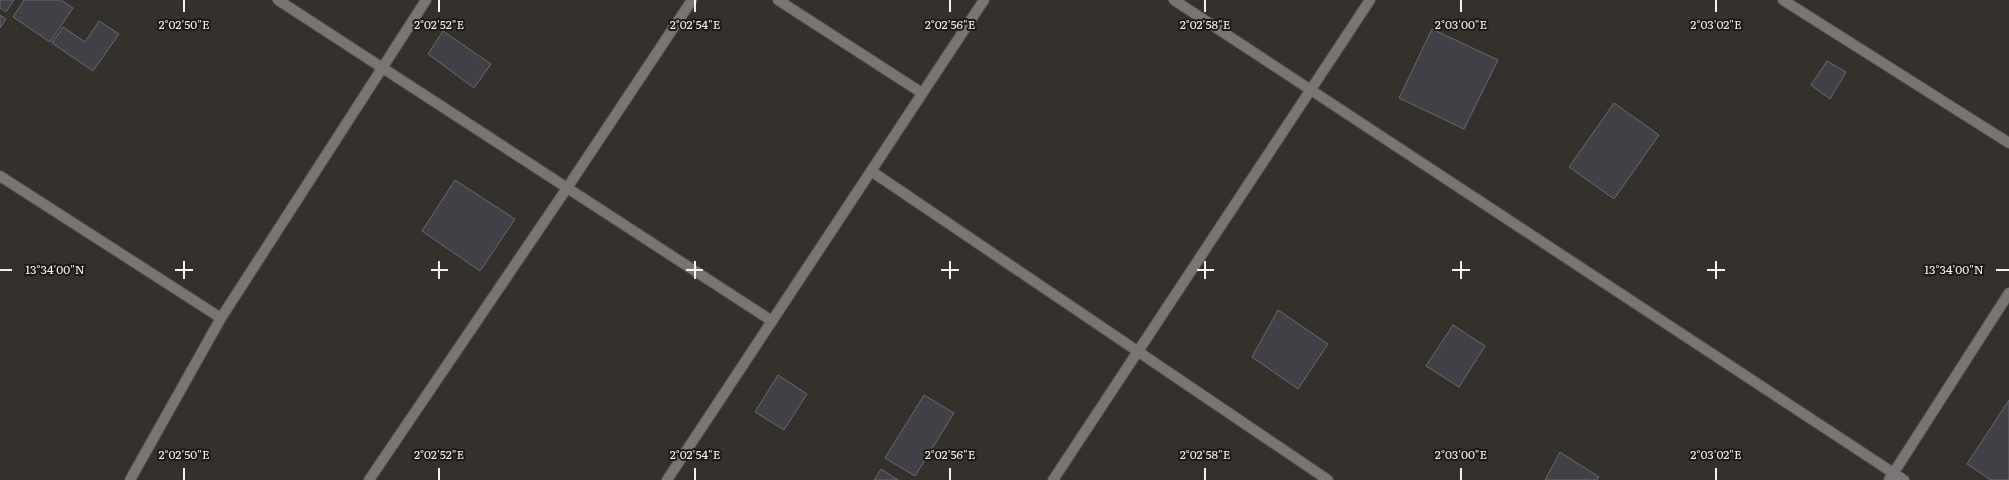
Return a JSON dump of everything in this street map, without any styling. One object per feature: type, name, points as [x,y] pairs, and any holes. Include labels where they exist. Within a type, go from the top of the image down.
[{"type":"street","points":[[278,0],[772,321]]},
{"type":"street","points":[[130,480],[221,318],[426,0]]},
{"type":"street","points":[[369,480],[692,0]]},
{"type":"street","points":[[778,0],[922,93]]},
{"type":"street","points":[[667,480],[984,0]]},
{"type":"street","points":[[1174,0],[1891,477],[1904,480]]},
{"type":"street","points":[[1053,480],[1370,0]]},
{"type":"street","points":[[1783,0],[2009,143]]},
{"type":"street","points":[[871,171],[1328,480]]},
{"type":"street","points":[[0,176],[221,318]]},
{"type":"street","points":[[1891,477],[2009,294]]},
{"type":"building","points":[[0,0],[14,0],[6,12],[0,8]]},
{"type":"building","points":[[24,0],[61,0],[73,8],[50,42],[13,17]]},
{"type":"building","points":[[0,15],[6,19],[0,28]]},
{"type":"building","points":[[99,21],[119,34],[93,71],[52,43],[63,27],[85,42]]},
{"type":"building","points":[[1432,29],[1498,60],[1464,129],[1399,98]]},
{"type":"building","points":[[443,31],[491,64],[474,88],[428,54]]},
{"type":"building","points":[[1827,61],[1846,72],[1830,99],[1811,85]]},
{"type":"building","points":[[1614,103],[1659,135],[1614,199],[1569,167]]},
{"type":"building","points":[[455,180],[515,219],[480,271],[422,231]]},
{"type":"building","points":[[1278,310],[1328,344],[1298,389],[1252,357]]},
{"type":"building","points":[[1453,325],[1485,346],[1459,387],[1426,366]]},
{"type":"building","points":[[778,375],[807,394],[784,430],[755,412]]},
{"type":"building","points":[[924,395],[954,413],[915,476],[885,458]]},
{"type":"building","points":[[2009,400],[2009,478],[2008,480],[1991,480],[1967,464]]},
{"type":"building","points":[[1560,452],[1599,477],[1597,480],[1545,480]]},
{"type":"building","points":[[881,469],[898,480],[874,480]]}]
